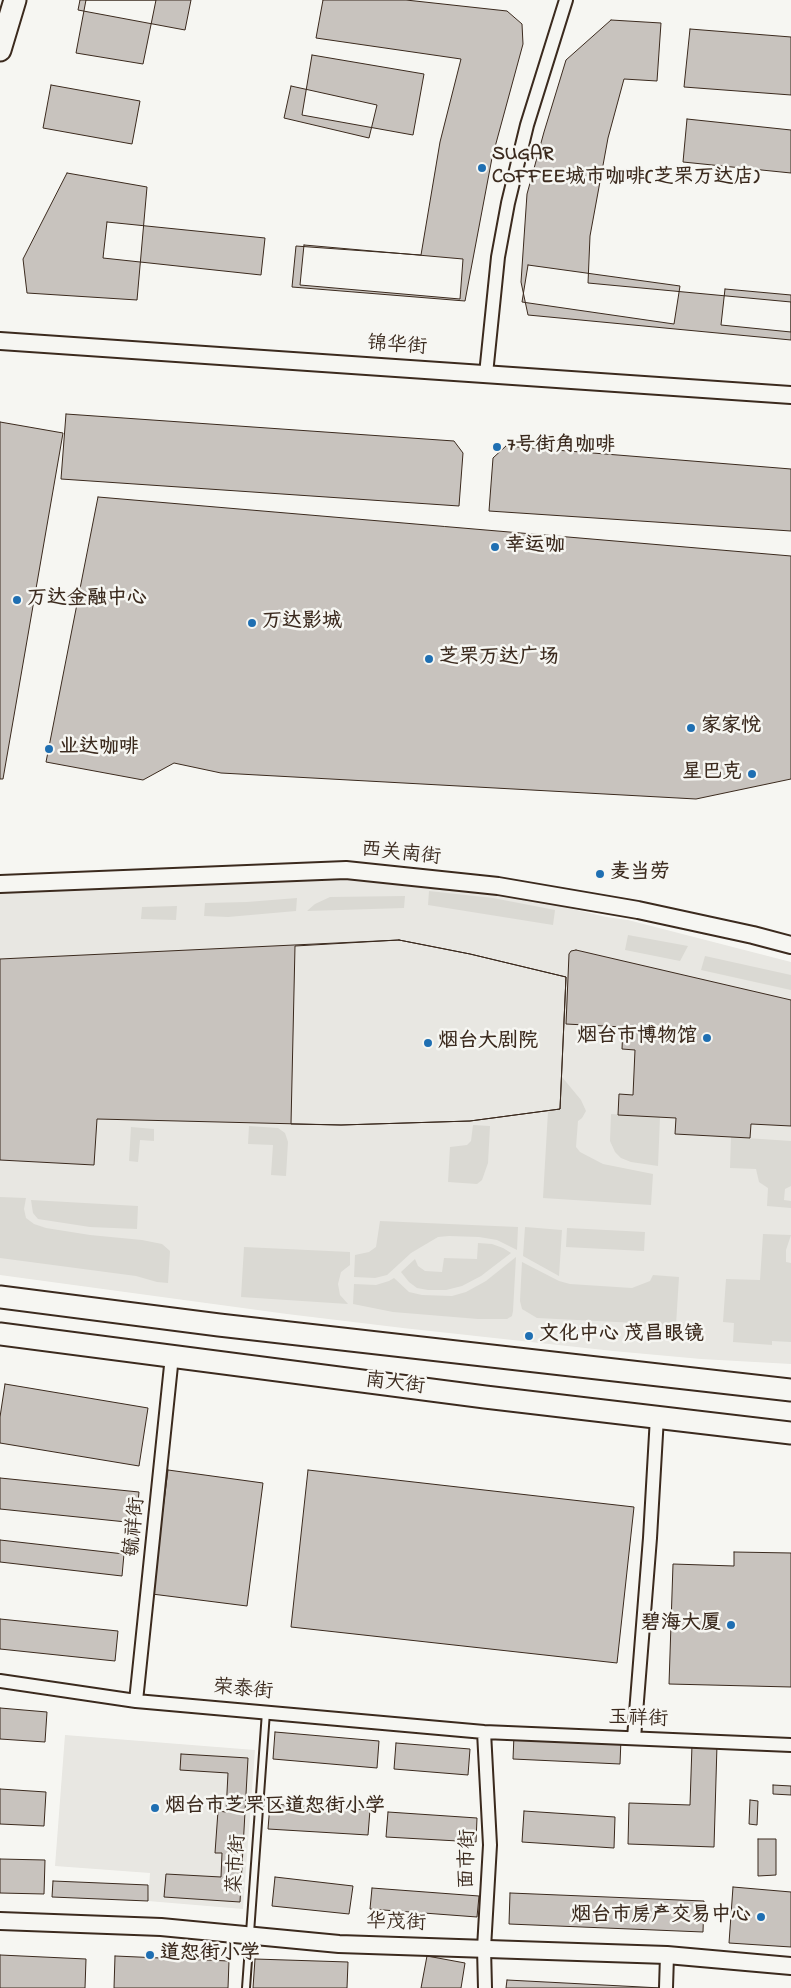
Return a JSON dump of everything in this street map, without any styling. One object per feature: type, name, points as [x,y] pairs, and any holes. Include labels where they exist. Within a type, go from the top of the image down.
[{"type":"main road","points":[[0,50],[15,0]]},
{"type":"main road","name":"南大街","points":[[0,1297],[219,1325],[791,1390]]},
{"type":"main road","name":"南大街","points":[[0,1334],[485,1397],[791,1433]]},
{"type":"street","points":[[486,374],[498,258],[508,203],[527,125],[566,0]]},
{"type":"street","name":"锦华街","points":[[0,341],[791,395]]},
{"type":"street","name":"西关南街","points":[[0,884],[346,870],[498,886],[638,910],[791,945]]},
{"type":"street","name":"毓祥街","points":[[136,1700],[172,1356]]},
{"type":"street","points":[[634,1738],[650,1538],[657,1417]]},
{"type":"street","name":"荣泰街","points":[[0,1681],[136,1700],[484,1732]]},
{"type":"street","name":"玉祥街","points":[[484,1732],[791,1745]]},
{"type":"street","name":"面市街","points":[[484,1732],[490,1844],[484,1948],[486,1988]]},
{"type":"street","name":"华茂街","points":[[0,1921],[161,1927],[339,1944],[667,1955],[791,1966]]},
{"type":"street","points":[[666,1988],[667,1955]]},
{"type":"lane","name":"菜市街","points":[[246,1988],[266,1712]]},
{"type":"shaded area","points":[[328,879],[378,880],[471,889],[539,901],[606,917],[628,920],[791,962],[791,1364],[701,1359],[613,1351],[403,1328],[0,1275],[0,891]]},
{"type":"shaded area","points":[[429,891],[493,898],[555,910],[553,925],[428,905]]},
{"type":"shaded area","points":[[405,896],[404,908],[307,911],[315,904],[330,897]]},
{"type":"shaded area","points":[[297,898],[296,911],[228,917],[204,916],[205,903]]},
{"type":"shaded area","points":[[177,906],[176,920],[141,919],[142,907]]},
{"type":"shaded area","points":[[628,935],[688,946],[680,961],[625,950]]},
{"type":"shaded area","points":[[705,956],[791,975],[791,990],[701,970]]},
{"type":"shaded area","points":[[562,1077],[581,1100],[586,1111],[578,1121],[576,1147],[580,1152],[603,1164],[653,1174],[651,1205],[543,1198],[548,1111],[560,1109]]},
{"type":"shaded area","points":[[611,1114],[660,1117],[658,1166],[631,1162],[621,1158],[615,1152],[610,1141]]},
{"type":"shaded area","points":[[473,1125],[490,1126],[488,1163],[482,1180],[477,1184],[448,1182],[450,1147],[467,1145],[471,1141]]},
{"type":"shaded area","points":[[249,1126],[278,1128],[285,1133],[288,1142],[286,1176],[271,1175],[273,1145],[248,1144]]},
{"type":"shaded area","points":[[131,1127],[154,1129],[154,1141],[140,1140],[138,1162],[129,1161]]},
{"type":"shaded area","points":[[731,1137],[791,1141],[791,1186],[785,1189],[784,1200],[791,1201],[791,1208],[767,1206],[768,1188],[759,1182],[756,1169],[730,1168]]},
{"type":"shaded area","points":[[0,1197],[26,1198],[24,1209],[26,1218],[34,1224],[46,1228],[162,1244],[170,1251],[168,1283],[136,1276],[0,1258]]},
{"type":"shaded area","points":[[31,1200],[138,1206],[137,1229],[90,1227],[38,1219],[33,1213]]},
{"type":"shaded area","points":[[380,1221],[518,1227],[517,1250],[497,1240],[479,1237],[438,1237],[411,1253],[387,1275],[375,1278],[354,1277],[355,1255],[369,1252],[376,1247]]},
{"type":"shaded area","points":[[525,1227],[562,1230],[559,1276],[523,1256]]},
{"type":"shaded area","points":[[567,1228],[645,1232],[644,1251],[566,1247]]},
{"type":"shaded area","points":[[763,1234],[791,1235],[786,1250],[786,1262],[791,1263],[791,1342],[772,1341],[772,1345],[733,1342],[734,1323],[723,1322],[726,1279],[760,1280]]},
{"type":"shaded area","points":[[478,1243],[492,1244],[511,1253],[481,1276],[462,1286],[446,1290],[417,1288],[401,1272],[415,1259],[418,1266],[425,1271],[442,1272],[444,1258],[477,1259]]},
{"type":"shaded area","points":[[244,1247],[350,1252],[350,1265],[341,1272],[338,1284],[340,1295],[348,1304],[241,1297]]},
{"type":"shaded area","points":[[516,1257],[513,1311],[512,1316],[507,1319],[478,1319],[393,1312],[353,1304],[354,1284],[376,1285],[394,1278],[409,1292],[422,1295],[452,1296],[466,1292],[486,1281]]},
{"type":"shaded area","points":[[522,1262],[559,1281],[570,1284],[632,1288],[650,1281],[653,1275],[679,1277],[676,1325],[537,1318],[522,1309],[520,1301]]},
{"type":"shaded area","name":"烟台市芝罘区道恕街小学","points":[[65,1735],[255,1750],[243,1909],[148,1901],[150,1873],[55,1866]]},
{"type":"building","points":[[80,0],[191,0],[185,30],[78,10]]},
{"type":"building","points":[[86,0],[156,0],[143,64],[76,53]]},
{"type":"building","points":[[323,0],[406,0],[507,11],[522,24],[523,44],[492,158],[465,301],[292,287],[296,246],[421,255],[440,142],[461,59],[316,38]]},
{"type":"building","points":[[611,20],[661,23],[657,81],[624,79],[608,138],[590,236],[588,283],[791,302],[791,340],[528,315],[521,282],[527,194],[544,132],[566,60]]},
{"type":"building","points":[[690,29],[791,37],[791,95],[684,87]]},
{"type":"building","points":[[312,55],[424,74],[413,135],[302,115]]},
{"type":"building","points":[[51,85],[140,101],[132,144],[43,128]]},
{"type":"building","points":[[291,86],[377,105],[369,138],[284,118]]},
{"type":"building","points":[[687,119],[791,130],[791,173],[683,162]]},
{"type":"building","points":[[67,173],[147,187],[137,300],[27,293],[23,259]]},
{"type":"building","points":[[107,222],[265,238],[261,275],[103,258]]},
{"type":"building","points":[[304,245],[463,259],[460,299],[300,285]]},
{"type":"building","points":[[528,265],[680,286],[674,324],[522,302]]},
{"type":"building","points":[[725,289],[791,295],[791,332],[721,325]]},
{"type":"building","points":[[66,414],[454,441],[463,453],[459,506],[61,479]]},
{"type":"building","name":"万达金融中心","points":[[0,422],[63,433],[3,779],[0,779]]},
{"type":"building","points":[[506,446],[791,469],[791,531],[489,511],[493,458]]},
{"type":"building","name":"芝罘万达广场","points":[[98,497],[791,556],[791,779],[696,799],[221,773],[174,763],[143,780],[46,762]]},
{"type":"building","points":[[399,940],[470,954],[566,977],[560,1109],[470,1121],[341,1125],[97,1119],[94,1165],[0,1160],[0,959]]},
{"type":"building","name":"烟台大剧院","points":[[399,940],[470,954],[566,977],[560,1109],[470,1121],[341,1125],[291,1124],[295,946]]},
{"type":"building","name":"烟台市博物馆","points":[[576,950],[791,1000],[791,1126],[751,1124],[750,1138],[675,1134],[676,1118],[618,1115],[619,1094],[633,1095],[635,1050],[622,1049],[623,1027],[566,1024],[569,954],[571,951]]},
{"type":"building","points":[[5,1384],[148,1408],[139,1466],[0,1443],[0,1417]]},
{"type":"building","points":[[168,1470],[263,1483],[247,1606],[152,1594]]},
{"type":"building","points":[[308,1470],[634,1507],[617,1663],[291,1627]]},
{"type":"building","points":[[0,1478],[139,1492],[136,1523],[0,1509]]},
{"type":"building","points":[[0,1540],[124,1554],[122,1576],[0,1562]]},
{"type":"building","name":"碧海大厦","points":[[734,1552],[791,1553],[791,1687],[669,1684],[673,1564],[734,1566]]},
{"type":"building","points":[[0,1619],[118,1631],[115,1661],[0,1649]]},
{"type":"building","points":[[0,1708],[47,1712],[45,1742],[0,1739]]},
{"type":"building","points":[[275,1732],[379,1741],[377,1768],[273,1759]]},
{"type":"building","points":[[514,1735],[621,1739],[620,1764],[513,1759]]},
{"type":"building","points":[[396,1743],[470,1749],[468,1775],[394,1769]]},
{"type":"building","points":[[692,1745],[717,1745],[714,1847],[628,1844],[629,1803],[690,1805]]},
{"type":"building","points":[[181,1754],[248,1758],[240,1902],[164,1897],[166,1874],[221,1877],[222,1853],[215,1853],[218,1811],[226,1812],[228,1773],[180,1770]]},
{"type":"building","points":[[773,1785],[791,1786],[791,1795],[773,1794]]},
{"type":"building","points":[[0,1789],[46,1792],[44,1826],[0,1824]]},
{"type":"building","points":[[750,1800],[758,1801],[757,1825],[749,1824]]},
{"type":"building","points":[[270,1804],[370,1810],[368,1835],[268,1829]]},
{"type":"building","points":[[524,1811],[615,1817],[614,1848],[522,1842]]},
{"type":"building","points":[[388,1812],[477,1818],[476,1842],[386,1837]]},
{"type":"building","points":[[758,1839],[776,1839],[776,1875],[758,1876]]},
{"type":"building","points":[[0,1859],[45,1860],[44,1894],[0,1893]]},
{"type":"building","points":[[275,1877],[353,1886],[349,1914],[272,1906]]},
{"type":"building","points":[[53,1881],[148,1885],[148,1901],[52,1897]]},
{"type":"building","name":"烟台市房产交易中心","points":[[733,1887],[791,1892],[791,1947],[729,1943]]},
{"type":"building","points":[[372,1888],[479,1896],[477,1917],[370,1909]]},
{"type":"building","points":[[510,1893],[704,1901],[703,1932],[509,1924]]},
{"type":"building","points":[[0,1955],[86,1959],[85,1988],[0,1988]]},
{"type":"building","points":[[115,1956],[229,1961],[228,1988],[114,1988]]},
{"type":"building","points":[[427,1956],[465,1963],[461,1988],[421,1988]]},
{"type":"building","points":[[255,1959],[348,1962],[347,1988],[253,1988]]},
{"type":"building","points":[[507,1980],[661,1988],[506,1988]]},
{"type":"place","name":"SUGAR COFFEE城市咖啡(芝罘万达店)","points":[[482,168]]},
{"type":"place","name":"7号街角咖啡","points":[[497,447]]},
{"type":"place","name":"幸运咖","points":[[495,547]]},
{"type":"place","name":"万达金融中心","points":[[17,600]]},
{"type":"place","name":"万达影城","points":[[252,623]]},
{"type":"place","name":"芝罘万达广场","points":[[429,659]]},
{"type":"place","name":"家家悦","points":[[691,728]]},
{"type":"place","name":"业达咖啡","points":[[49,749]]},
{"type":"place","name":"星巴克","points":[[752,774]]},
{"type":"place","name":"麦当劳","points":[[600,874]]},
{"type":"place","name":"烟台市博物馆","points":[[707,1038]]},
{"type":"place","name":"烟台大剧院","points":[[428,1043]]},
{"type":"place","name":"文化中心 茂昌眼镜","points":[[529,1336]]},
{"type":"place","name":"碧海大厦","points":[[731,1625]]},
{"type":"place","name":"烟台市芝罘区道恕街小学","points":[[155,1808]]},
{"type":"place","name":"烟台市房产交易中心","points":[[761,1917]]},
{"type":"place","name":"道恕街小学","points":[[150,1955]]}]
